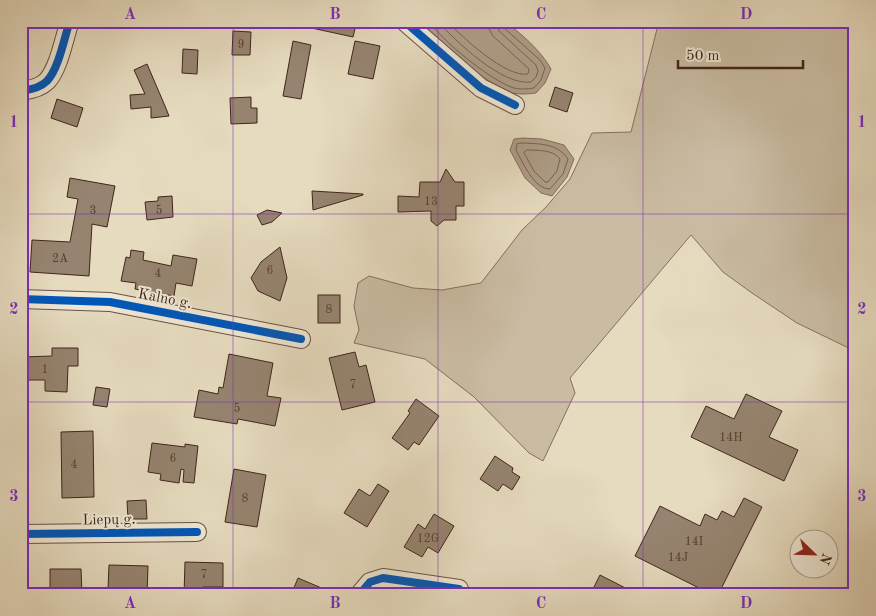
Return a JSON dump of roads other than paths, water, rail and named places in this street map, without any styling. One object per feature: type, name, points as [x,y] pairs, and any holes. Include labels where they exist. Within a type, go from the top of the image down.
[{"type":"street","points":[[21,91],[34,90],[46,82],[55,66],[70,21]]},
{"type":"street","points":[[404,21],[480,88],[515,105]]},
{"type":"street","name":"Kalno g.","points":[[21,299],[110,302],[301,339]]},
{"type":"street","name":"Liepų g.","points":[[21,534],[197,532]]},
{"type":"street","points":[[359,595],[370,582],[383,578],[459,589]]},
{"type":"water","points":[[423,21],[504,21],[530,43],[551,69],[545,83],[536,93],[516,94],[500,88],[449,50],[428,29]]},
{"type":"water","points":[[514,139],[542,139],[564,145],[574,159],[567,177],[552,196],[541,193],[525,178],[510,150]]}]
